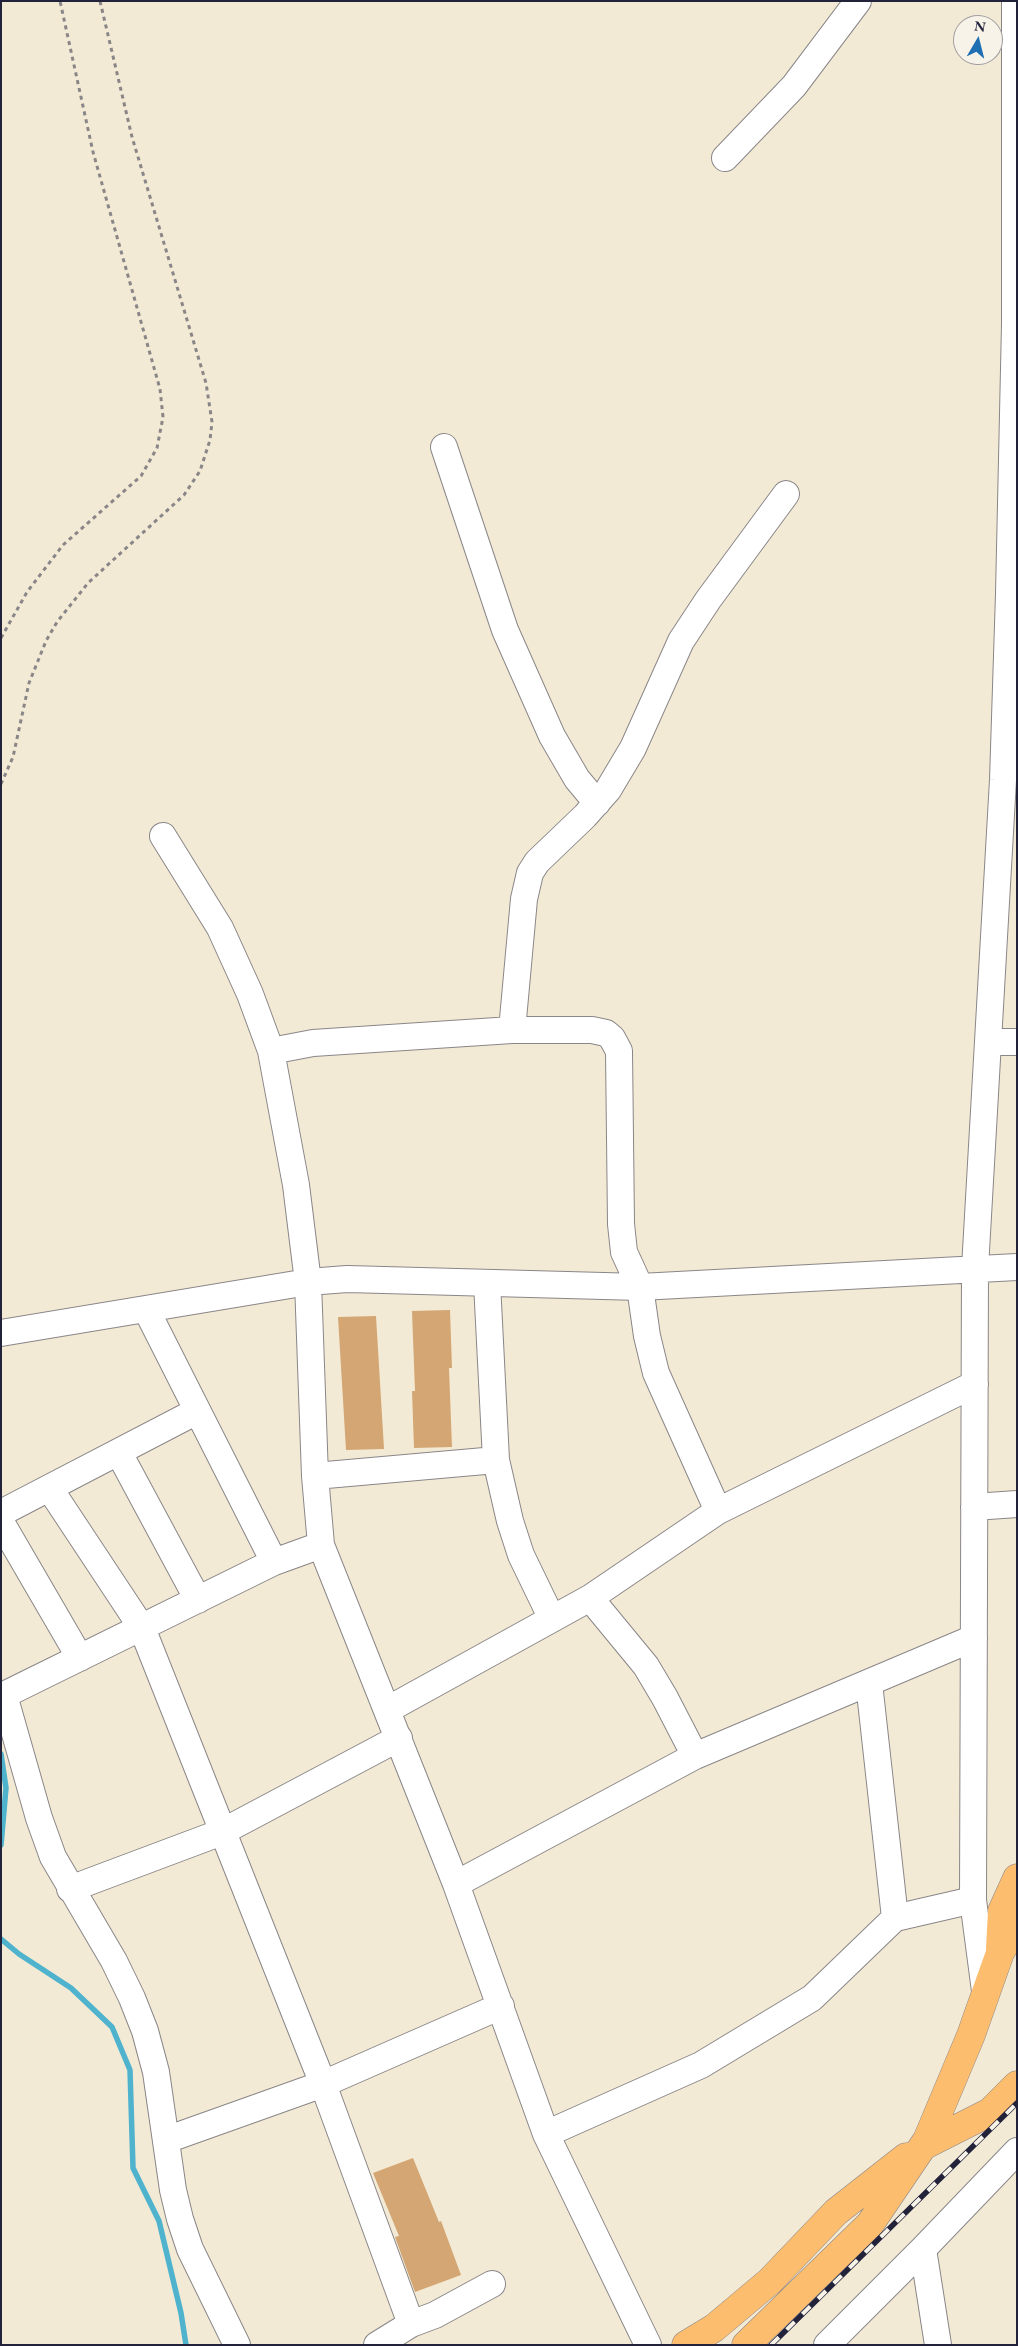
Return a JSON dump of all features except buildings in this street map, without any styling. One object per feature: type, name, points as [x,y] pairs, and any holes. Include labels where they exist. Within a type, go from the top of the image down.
[{"type":"main road","points":[[1000,1953],[1002,1911],[1017,1878]]},
{"type":"main road","points":[[746,2345],[870,2224],[925,2143],[971,2035],[1000,1953],[1017,1924]]},
{"type":"main road","points":[[686,2345],[714,2328],[770,2281],[836,2212],[925,2143],[990,2112],[1017,2085]]},
{"type":"street","points":[[725,158],[794,86],[858,1]]},
{"type":"street","points":[[985,1991],[973,1900],[975,1268],[988,1042],[1010,779],[1016,324],[1014,1]]},
{"type":"street","points":[[444,447],[505,630],[552,736],[577,779],[597,803]]},
{"type":"street","points":[[512,1030],[524,899],[530,873],[537,862],[597,803],[621,770],[633,748],[669,665],[694,619],[786,494]]},
{"type":"street","points":[[163,836],[220,928],[250,994],[271,1052],[296,1186],[308,1282],[315,1476],[321,1545],[456,1884],[546,2134],[648,2345]]},
{"type":"street","points":[[271,1052],[313,1043],[512,1030],[599,1031],[612,1038],[616,1044],[619,1059],[622,1238],[629,1265],[640,1287],[648,1343],[656,1373],[718,1511]]},
{"type":"street","points":[[988,1042],[1017,1042]]},
{"type":"street","points":[[1,1333],[308,1282],[347,1279],[640,1287],[1017,1267]]},
{"type":"street","points":[[487,1283],[496,1460],[510,1522],[521,1555],[552,1619]]},
{"type":"street","points":[[146,1309],[274,1562]]},
{"type":"street","points":[[387,1710],[590,1598],[718,1511],[975,1384]]},
{"type":"street","points":[[1,1513],[197,1411]]},
{"type":"street","points":[[119,1453],[198,1600]]},
{"type":"street","points":[[315,1476],[496,1460]]},
{"type":"street","points":[[50,1489],[142,1628],[323,2084],[410,2324]]},
{"type":"street","points":[[974,1507],[1017,1504]]},
{"type":"street","points":[[1,1522],[80,1658]]},
{"type":"street","points":[[237,2345],[190,2249],[180,2219],[173,2190],[156,2072],[145,2031],[114,1961],[53,1858],[39,1818],[4,1695],[274,1562],[321,1545]]},
{"type":"street","points":[[590,1598],[646,1666],[695,1756]]},
{"type":"street","points":[[456,1884],[695,1756],[974,1638]]},
{"type":"street","points":[[869,1684],[896,1918]]},
{"type":"street","points":[[70,1889],[222,1832],[399,1738]]},
{"type":"street","points":[[546,2134],[701,2065],[812,1998],[896,1918],[973,1900]]},
{"type":"street","points":[[166,2140],[323,2084],[500,2006]]},
{"type":"street","points":[[827,2345],[1017,2151]]},
{"type":"street","points":[[923,2249],[938,2345]]},
{"type":"street","points":[[377,2345],[410,2324],[435,2315],[492,2284]]},
{"type":"path","points":[[1,638],[27,592],[63,545],[141,476],[157,448],[163,417],[160,389],[93,152],[60,1]]},
{"type":"path","points":[[1,784],[13,757],[29,683],[46,641],[57,622],[88,583],[184,495],[200,471],[210,440],[211,413],[206,383],[132,137],[100,1]]},
{"type":"waterway","points":[[1,1754],[6,1788],[1,1845]]},
{"type":"waterway","points":[[1,1939],[19,1954],[71,1988],[112,2027],[130,2070],[133,2168],[159,2221],[181,2313],[186,2345]]},
{"type":"railway","points":[[771,2345],[1017,2103]]}]
